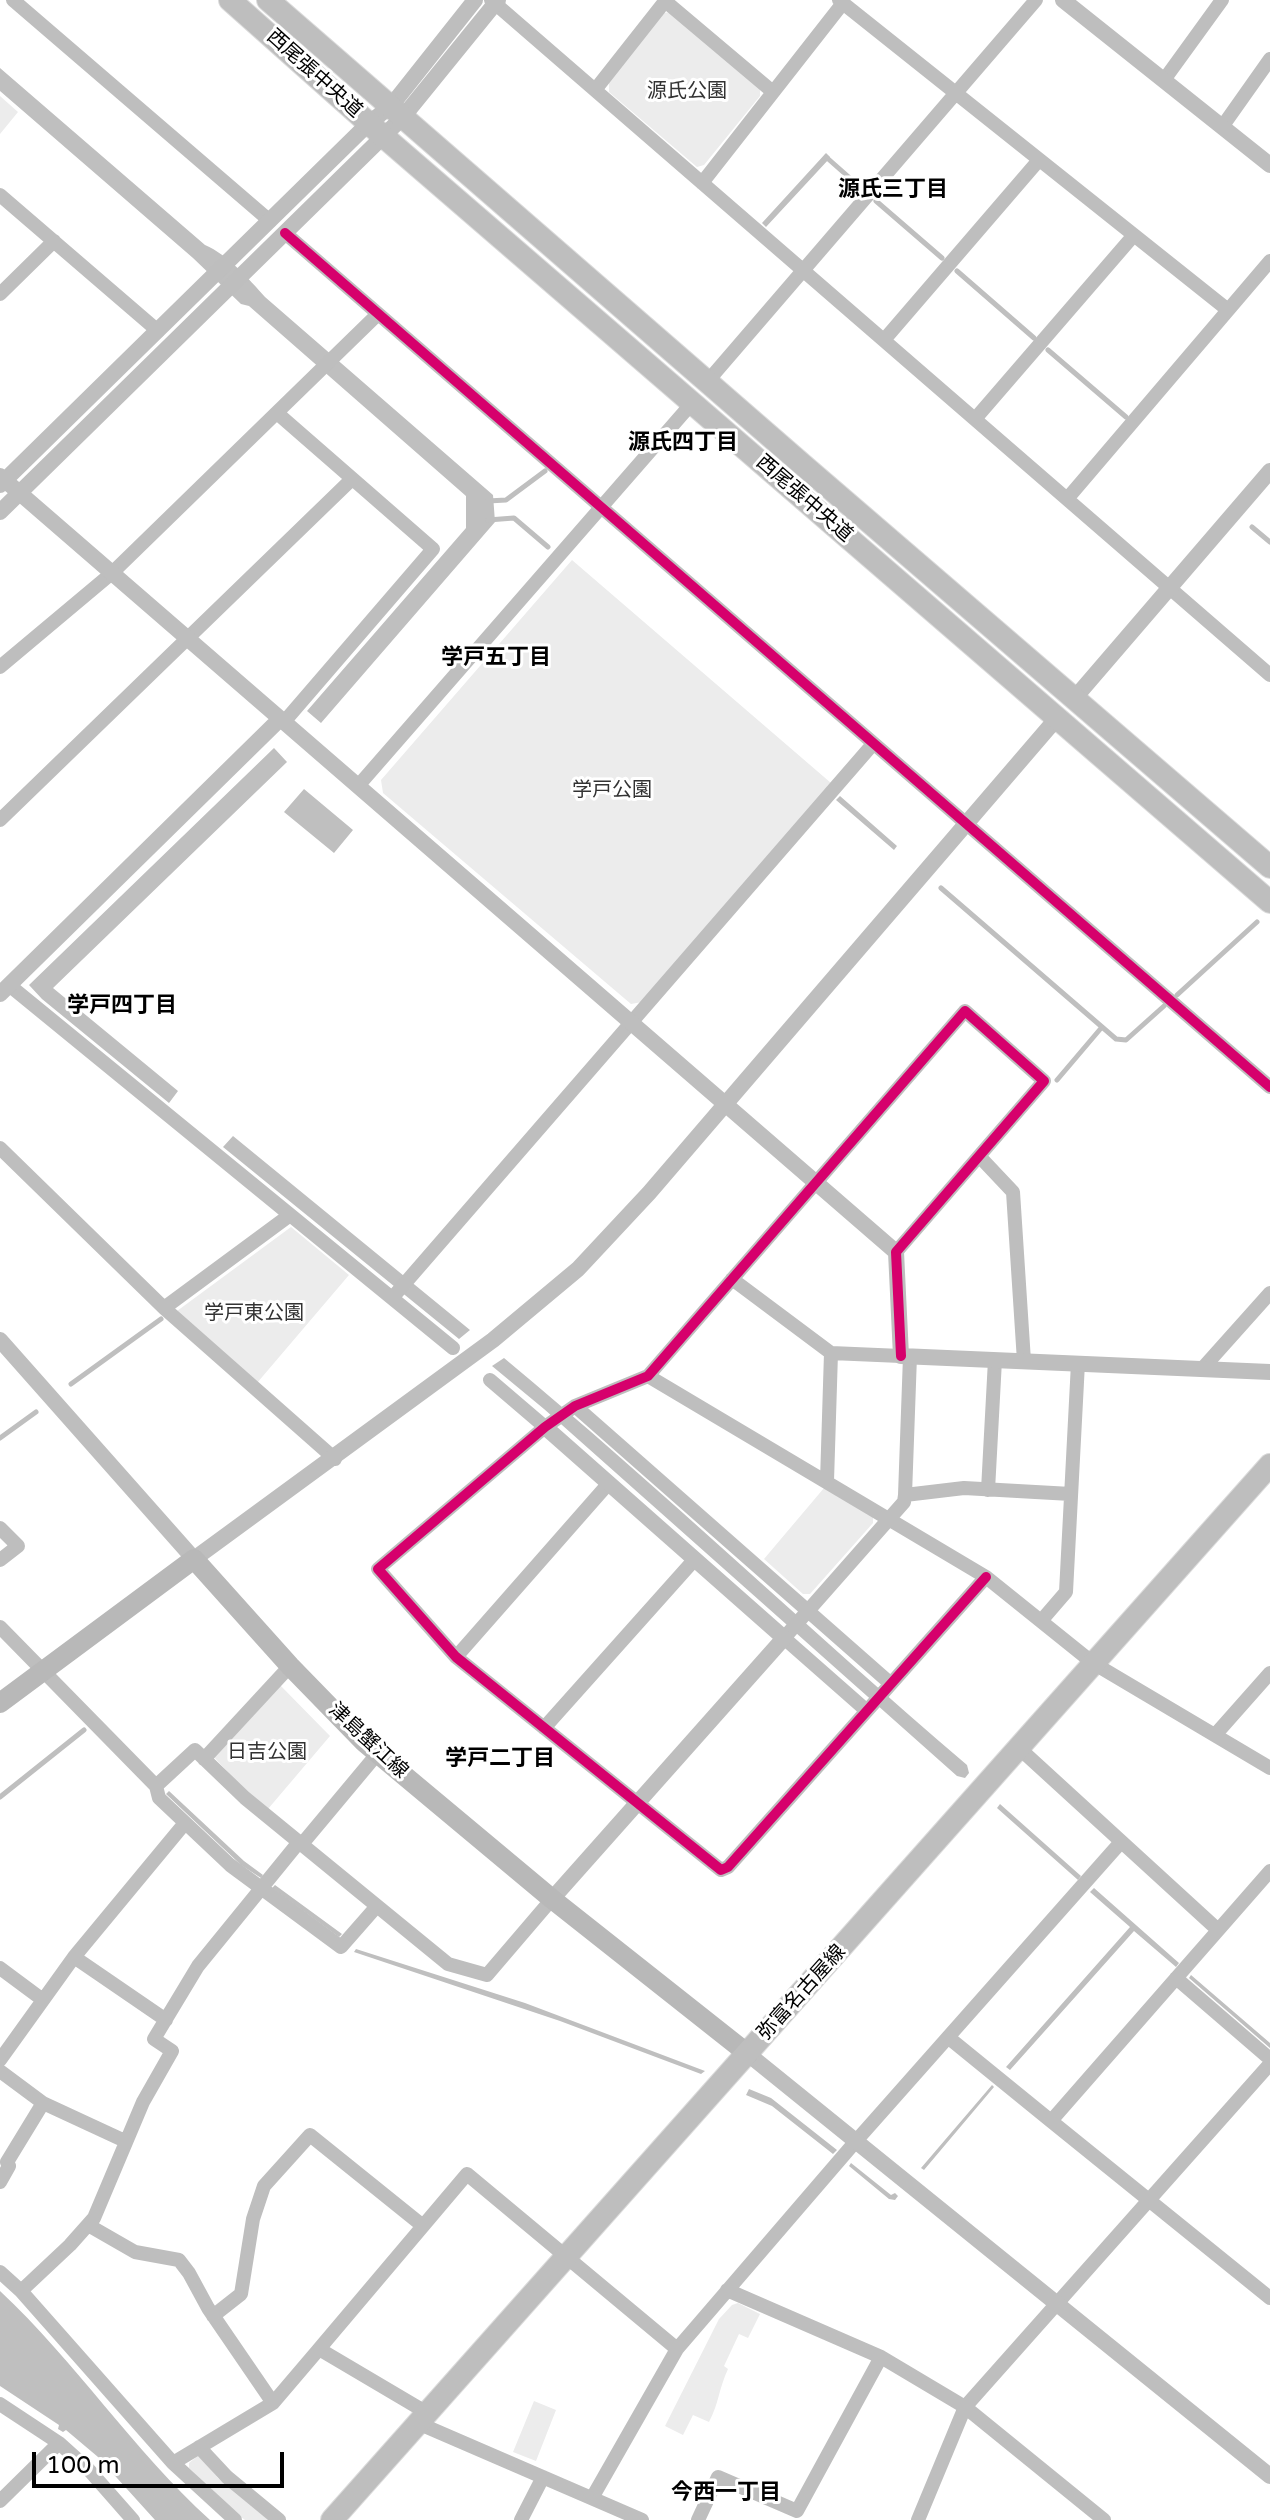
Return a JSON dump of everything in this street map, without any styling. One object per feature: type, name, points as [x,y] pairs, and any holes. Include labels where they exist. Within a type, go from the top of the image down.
[{"type":"main road","name":"西尾張中央道","points":[[230,0],[376,130],[1270,902]]},
{"type":"main road","name":"西尾張中央道","points":[[268,0],[1073,700],[1270,867]]},
{"type":"main road","name":"弥富名古屋線","points":[[332,2520],[1270,1465]]},
{"type":"main road","name":"津島蟹江線","points":[[194,1559],[290,1666],[378,1753],[552,1899],[748,2054]]},
{"type":"main road","points":[[0,1703],[194,1559]]},
{"type":"street","points":[[13,0],[270,221]]},
{"type":"street","points":[[397,112],[475,0]]},
{"type":"street","points":[[707,382],[1036,0]]},
{"type":"street","points":[[1063,0],[1270,165]]},
{"type":"street","points":[[1164,80],[1222,0]]},
{"type":"street","points":[[156,1786],[195,1750],[245,1798],[448,1964],[487,1975],[635,1802],[904,1502],[906,1356],[896,1252],[2,480],[270,221],[397,112],[495,1],[1270,675]]},
{"type":"street","points":[[595,90],[665,1],[773,92]]},
{"type":"street","points":[[702,183],[841,2],[1228,310]]},
{"type":"street","points":[[1222,127],[1270,59]]},
{"type":"street","points":[[0,512],[285,233],[376,130]]},
{"type":"street","points":[[884,340],[1039,160]]},
{"type":"street","points":[[0,195],[158,331]]},
{"type":"street","points":[[285,233],[1270,1087]]},
{"type":"street","points":[[975,419],[1134,235]]},
{"type":"street","points":[[0,294],[54,241]]},
{"type":"street","points":[[1067,499],[1270,261]]},
{"type":"street","points":[[0,667],[112,573],[378,314]]},
{"type":"street","points":[[358,786],[693,402]]},
{"type":"street","points":[[277,413],[433,549],[282,720],[5,990],[395,1295],[453,1348]]},
{"type":"street","points":[[1073,700],[1270,471]]},
{"type":"street","points":[[0,820],[352,479]]},
{"type":"street","points":[[0,1340],[194,1559],[335,1459],[493,1340],[578,1269],[649,1193],[1057,718]]},
{"type":"street","points":[[395,1295],[873,744]]},
{"type":"street","points":[[896,1252],[1044,1081],[965,1011],[648,1376],[572,1408],[549,1424],[378,1569],[456,1657],[721,1870],[728,1867],[986,1577]]},
{"type":"street","points":[[0,1148],[164,1308],[335,1459]]},
{"type":"street","points":[[979,1156],[1013,1192],[1024,1361]]},
{"type":"street","points":[[164,1308],[290,1215]]},
{"type":"street","points":[[732,1279],[831,1353],[1270,1372]]},
{"type":"street","points":[[1202,1369],[1270,1293]]},
{"type":"street","points":[[827,1481],[831,1353]]},
{"type":"street","points":[[988,1490],[995,1360]]},
{"type":"street","points":[[1041,1621],[1066,1592],[1078,1363]]},
{"type":"street","points":[[648,1376],[986,1577],[1093,1663],[1270,1768]]},
{"type":"street","points":[[490,1380],[549,1424],[609,1483],[695,1559],[870,1707]]},
{"type":"street","points":[[572,1408],[889,1686]]},
{"type":"street","points":[[456,1657],[609,1483]]},
{"type":"street","points":[[905,1495],[964,1488],[1071,1494]]},
{"type":"street","points":[[0,1528],[18,1546],[0,1560]]},
{"type":"street","points":[[544,1728],[695,1559]]},
{"type":"street","points":[[0,1627],[156,1786],[159,1798],[230,1865],[341,1947],[377,1906]]},
{"type":"street","points":[[204,1759],[290,1666]]},
{"type":"street","points":[[1215,1735],[1269,1676]]},
{"type":"street","points":[[1019,1748],[1218,1930]]},
{"type":"street","points":[[21,2291],[94,2218],[143,2102],[172,2051],[154,2039],[198,1966],[260,1887],[378,1753]]},
{"type":"street","points":[[0,2060],[74,1957],[185,1823]]},
{"type":"street","points":[[592,2498],[677,2349],[1121,1842]]},
{"type":"street","points":[[1051,2121],[1270,1871]]},
{"type":"street","points":[[74,1957],[166,2020]]},
{"type":"street","points":[[0,1968],[43,2000]]},
{"type":"street","points":[[918,2520],[965,2407],[1270,2062],[1176,1978]]},
{"type":"street","points":[[949,2038],[1148,2201],[1267,2289]]},
{"type":"street","points":[[748,2054],[1270,2476]]},
{"type":"street","points":[[0,2071],[43,2103],[125,2141]]},
{"type":"street","points":[[0,2182],[9,2166],[7,2162],[43,2103]]},
{"type":"street","points":[[213,2316],[241,2294],[253,2219],[264,2186],[310,2135],[423,2226]]},
{"type":"street","points":[[173,2463],[273,2403],[467,2174],[677,2349]]},
{"type":"street","points":[[88,2225],[135,2252],[179,2260],[273,2403]]},
{"type":"street","points":[[0,2272],[21,2291],[173,2463],[235,2520]]},
{"type":"street","points":[[727,2290],[881,2357],[965,2407],[1102,2519]]},
{"type":"street","points":[[319,2349],[424,2419],[543,2477],[642,2520]]},
{"type":"street","points":[[698,2520],[718,2477],[797,2511],[881,2357]]},
{"type":"street","points":[[0,2404],[59,2443],[89,2470],[133,2520]]},
{"type":"street","points":[[0,2501],[59,2443]]},
{"type":"street","points":[[199,2447],[227,2477],[279,2520]]},
{"type":"street","points":[[521,2520],[543,2477]]},
{"type":"green space","name":"源氏公園","points":[[671,12],[760,89],[760,96],[704,165],[697,167],[609,92],[609,82],[663,13]]},
{"type":"green space","points":[[0,96],[18,112],[0,134]]},
{"type":"green space","name":"学戸公園","points":[[572,560],[831,783],[642,1002],[631,1004],[383,793],[381,780]]},
{"type":"green space","name":"学戸東公園","points":[[291,1227],[349,1275],[257,1383],[177,1311]]},
{"type":"green space","points":[[824,1488],[873,1515],[873,1523],[810,1594],[803,1594],[764,1559]]},
{"type":"green space","name":"日吉公園","points":[[279,1684],[330,1736],[268,1809],[248,1794],[213,1756]]},
{"type":"green space","points":[[738,2303],[760,2314],[748,2338],[739,2334],[724,2366],[728,2369],[709,2422],[693,2415],[683,2435],[665,2426],[719,2319]]},
{"type":"green space","points":[[534,2401],[556,2410],[536,2461],[513,2452]]},
{"type":"green space","points":[[199,2455],[218,2478],[269,2520],[245,2520],[241,2517],[189,2468],[189,2463]]},
{"type":"shaded area","points":[[0,68],[205,245],[230,261],[265,297],[493,495],[495,522],[321,723],[307,711],[466,528],[466,496],[249,306],[241,304],[193,258],[0,91]]},
{"type":"shaded area","points":[[826,153],[829,159],[766,227],[762,223]]},
{"type":"shaded area","points":[[274,748],[287,762],[53,988],[178,1091],[169,1103],[29,985]]},
{"type":"shaded area","points":[[304,789],[353,830],[334,853],[284,812]]},
{"type":"shaded area","points":[[840,796],[897,846],[894,850],[836,800]]},
{"type":"shaded area","points":[[233,1136],[470,1330],[459,1339],[223,1147]]},
{"type":"shaded area","points":[[504,1358],[967,1765],[969,1773],[965,1778],[957,1776],[492,1366]]},
{"type":"shaded area","points":[[169,1791],[263,1875],[261,1878],[241,1865],[166,1794]]},
{"type":"shaded area","points":[[1000,1804],[1081,1876],[1078,1880],[997,1808]]},
{"type":"shaded area","points":[[275,1885],[342,1934],[339,1937],[272,1888]]},
{"type":"shaded area","points":[[1094,1888],[1179,1963],[1176,1967],[1134,1931],[1010,2070],[1006,2067],[1130,1927],[1090,1892]]},
{"type":"shaded area","points":[[356,1949],[525,2003],[705,2071],[701,2074],[560,2021],[354,1952]]},
{"type":"shaded area","points":[[1191,1975],[1270,2043],[1270,2048],[1189,1978]]},
{"type":"shaded area","points":[[992,2085],[994,2087],[924,2170],[921,2168]]},
{"type":"shaded area","points":[[749,2089],[771,2098],[837,2150],[833,2154],[772,2106],[746,2095]]},
{"type":"shaded area","points":[[851,2163],[891,2195],[895,2193],[898,2196],[895,2200],[889,2199],[849,2166]]},
{"type":"shaded area","points":[[0,2291],[54,2347],[155,2465],[210,2520],[155,2520],[98,2457],[66,2430],[58,2429],[59,2425],[0,2386]]},
{"type":"waterway","points":[[825,159],[860,187]]},
{"type":"waterway","points":[[876,201],[942,258]]},
{"type":"waterway","points":[[957,271],[1034,338]]},
{"type":"waterway","points":[[1048,350],[1126,417]]},
{"type":"waterway","points":[[488,501],[506,500],[545,471]]},
{"type":"waterway","points":[[488,520],[514,518],[548,547]]},
{"type":"waterway","points":[[1252,527],[1270,542]]},
{"type":"waterway","points":[[941,888],[1116,1039],[1126,1040],[1164,1006]]},
{"type":"waterway","points":[[1177,995],[1257,922]]},
{"type":"waterway","points":[[1057,1080],[1102,1027]]},
{"type":"waterway","points":[[71,1384],[161,1319]]},
{"type":"waterway","points":[[0,1438],[36,1412]]},
{"type":"waterway","points":[[0,1797],[84,1730]]},
{"type":"cycle path","points":[[285,233],[1270,1087]]},
{"type":"cycle path","points":[[901,1356],[896,1252],[1044,1081],[965,1011],[648,1376],[575,1406],[545,1427],[378,1569],[456,1657],[721,1870],[728,1867],[986,1577]]},
{"type":"district","name":"源氏三丁目","points":[[893,190]]},
{"type":"district","name":"源氏四丁目","points":[[683,443]]},
{"type":"district","name":"学戸五丁目","points":[[496,658]]},
{"type":"district","name":"学戸四丁目","points":[[122,1006]]},
{"type":"district","name":"学戸二丁目","points":[[500,1759]]},
{"type":"district","name":"今西一丁目","points":[[726,2493]]}]
